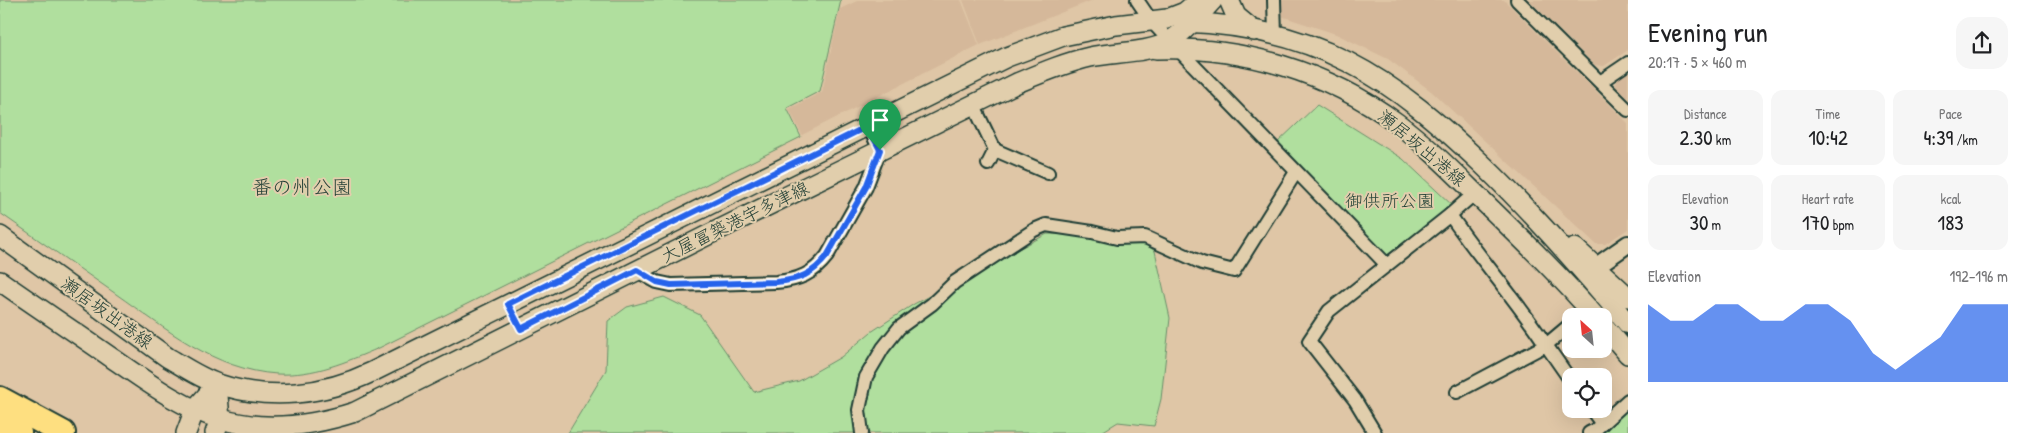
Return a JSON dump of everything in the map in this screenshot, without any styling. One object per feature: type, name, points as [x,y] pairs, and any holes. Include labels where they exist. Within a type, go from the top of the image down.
[{"type":"highway","points":[[0,399],[63,433]]},
{"type":"highway","points":[[0,423],[19,433]]},
{"type":"main road","points":[[1229,0],[1236,16],[1254,30]]},
{"type":"main road","name":"瀬居坂出港線","points":[[1152,22],[1202,10],[1254,30],[1300,42],[1332,54],[1391,87],[1434,119],[1591,270],[1628,297]]},
{"type":"main road","points":[[1173,44],[1202,10],[1218,38],[1245,56]]},
{"type":"main road","name":"大屋冨築港宇多津線","points":[[217,384],[237,389],[278,394],[319,391],[364,376],[991,65],[1034,46],[1063,36],[1094,29],[1152,22]]},
{"type":"main road","name":"瀬居坂出港線","points":[[1148,49],[1173,44],[1245,56],[1283,65],[1326,81],[1376,108],[1421,142],[1565,282],[1584,308]]},
{"type":"main road","name":"大屋冨築港宇多津線","points":[[217,426],[298,426],[325,421],[355,412],[637,270],[1017,83],[1068,63],[1109,53],[1148,49]]},
{"type":"main road","name":"瀬居坂出港線","points":[[0,236],[167,357],[192,373],[217,384]]},
{"type":"main road","name":"瀬居坂出港線","points":[[1591,270],[1628,324]]},
{"type":"main road","name":"瀬居坂出港線","points":[[0,281],[152,386],[195,409],[217,426]]},
{"type":"main road","points":[[508,304],[521,329]]},
{"type":"main road","points":[[1612,335],[1628,354]]},
{"type":"main road","points":[[186,433],[195,409],[217,384]]},
{"type":"main road","points":[[217,384],[217,426]]},
{"type":"main road","points":[[282,433],[320,426],[355,412]]},
{"type":"street","points":[[1137,0],[1152,22],[1387,265]]},
{"type":"street","points":[[1274,0],[1275,35]]},
{"type":"street","points":[[1517,0],[1628,110]]},
{"type":"street","points":[[1600,82],[1628,63]]},
{"type":"street","points":[[973,104],[995,150],[1048,173]]},
{"type":"street","points":[[637,270],[657,282],[671,285],[793,281],[807,275],[819,266],[827,256],[866,187],[880,150],[868,126]]},
{"type":"street","points":[[988,164],[995,150]]},
{"type":"street","points":[[862,433],[859,410],[866,377],[883,348],[899,328],[932,304],[955,282],[1034,230],[1046,225],[1117,238],[1146,237],[1202,263],[1234,271],[1296,172]]},
{"type":"street","points":[[1375,433],[1355,400],[1309,340],[1329,311],[1475,194]]},
{"type":"street","points":[[1450,215],[1525,313],[1562,368]]},
{"type":"street","points":[[1591,270],[1628,244]]},
{"type":"street","points":[[1457,392],[1546,345],[1562,332]]},
{"type":"street","points":[[1588,433],[1602,424],[1628,400]]},
{"type":"street","points":[[1598,418],[1602,424]]},
{"type":"shaded area","points":[[859,0],[961,0],[979,45],[802,135],[789,109],[822,92],[840,9]]},
{"type":"shaded area","points":[[963,0],[1093,0],[980,45]]},
{"type":"shaded area","points":[[1280,0],[1504,0],[1628,123],[1628,229],[1605,244],[1596,244],[1431,91],[1388,59],[1336,34],[1281,16]]},
{"type":"shaded area","points":[[1529,0],[1628,0],[1628,50],[1604,66],[1595,65]]},
{"type":"shaded area","points":[[1628,72],[1628,99],[1616,87],[1616,80]]},
{"type":"green space","points":[[0,0],[841,0],[820,91],[787,108],[801,137],[379,348],[330,367],[304,373],[277,374],[254,371],[232,365],[191,345],[0,213]]},
{"type":"green space","name":"御供所公園","points":[[1317,105],[1403,159],[1453,206],[1387,255],[1276,144]]},
{"type":"green space","points":[[1047,234],[1135,237],[1155,251],[1170,318],[1161,399],[1154,426],[1118,422],[1100,433],[568,433],[606,370],[608,321],[627,307],[664,297],[700,315],[754,392],[799,381],[841,357],[871,332],[914,304]]},
{"type":"green space","points":[[1628,407],[1628,433],[1602,433]]},
{"type":"district","name":"番の州公園","points":[[302,187]]},
{"type":"route","points":[[868,126],[880,150],[866,187],[827,256],[819,266],[807,275],[793,281],[671,285],[657,282],[637,270],[521,329],[508,304],[868,126]]}]
